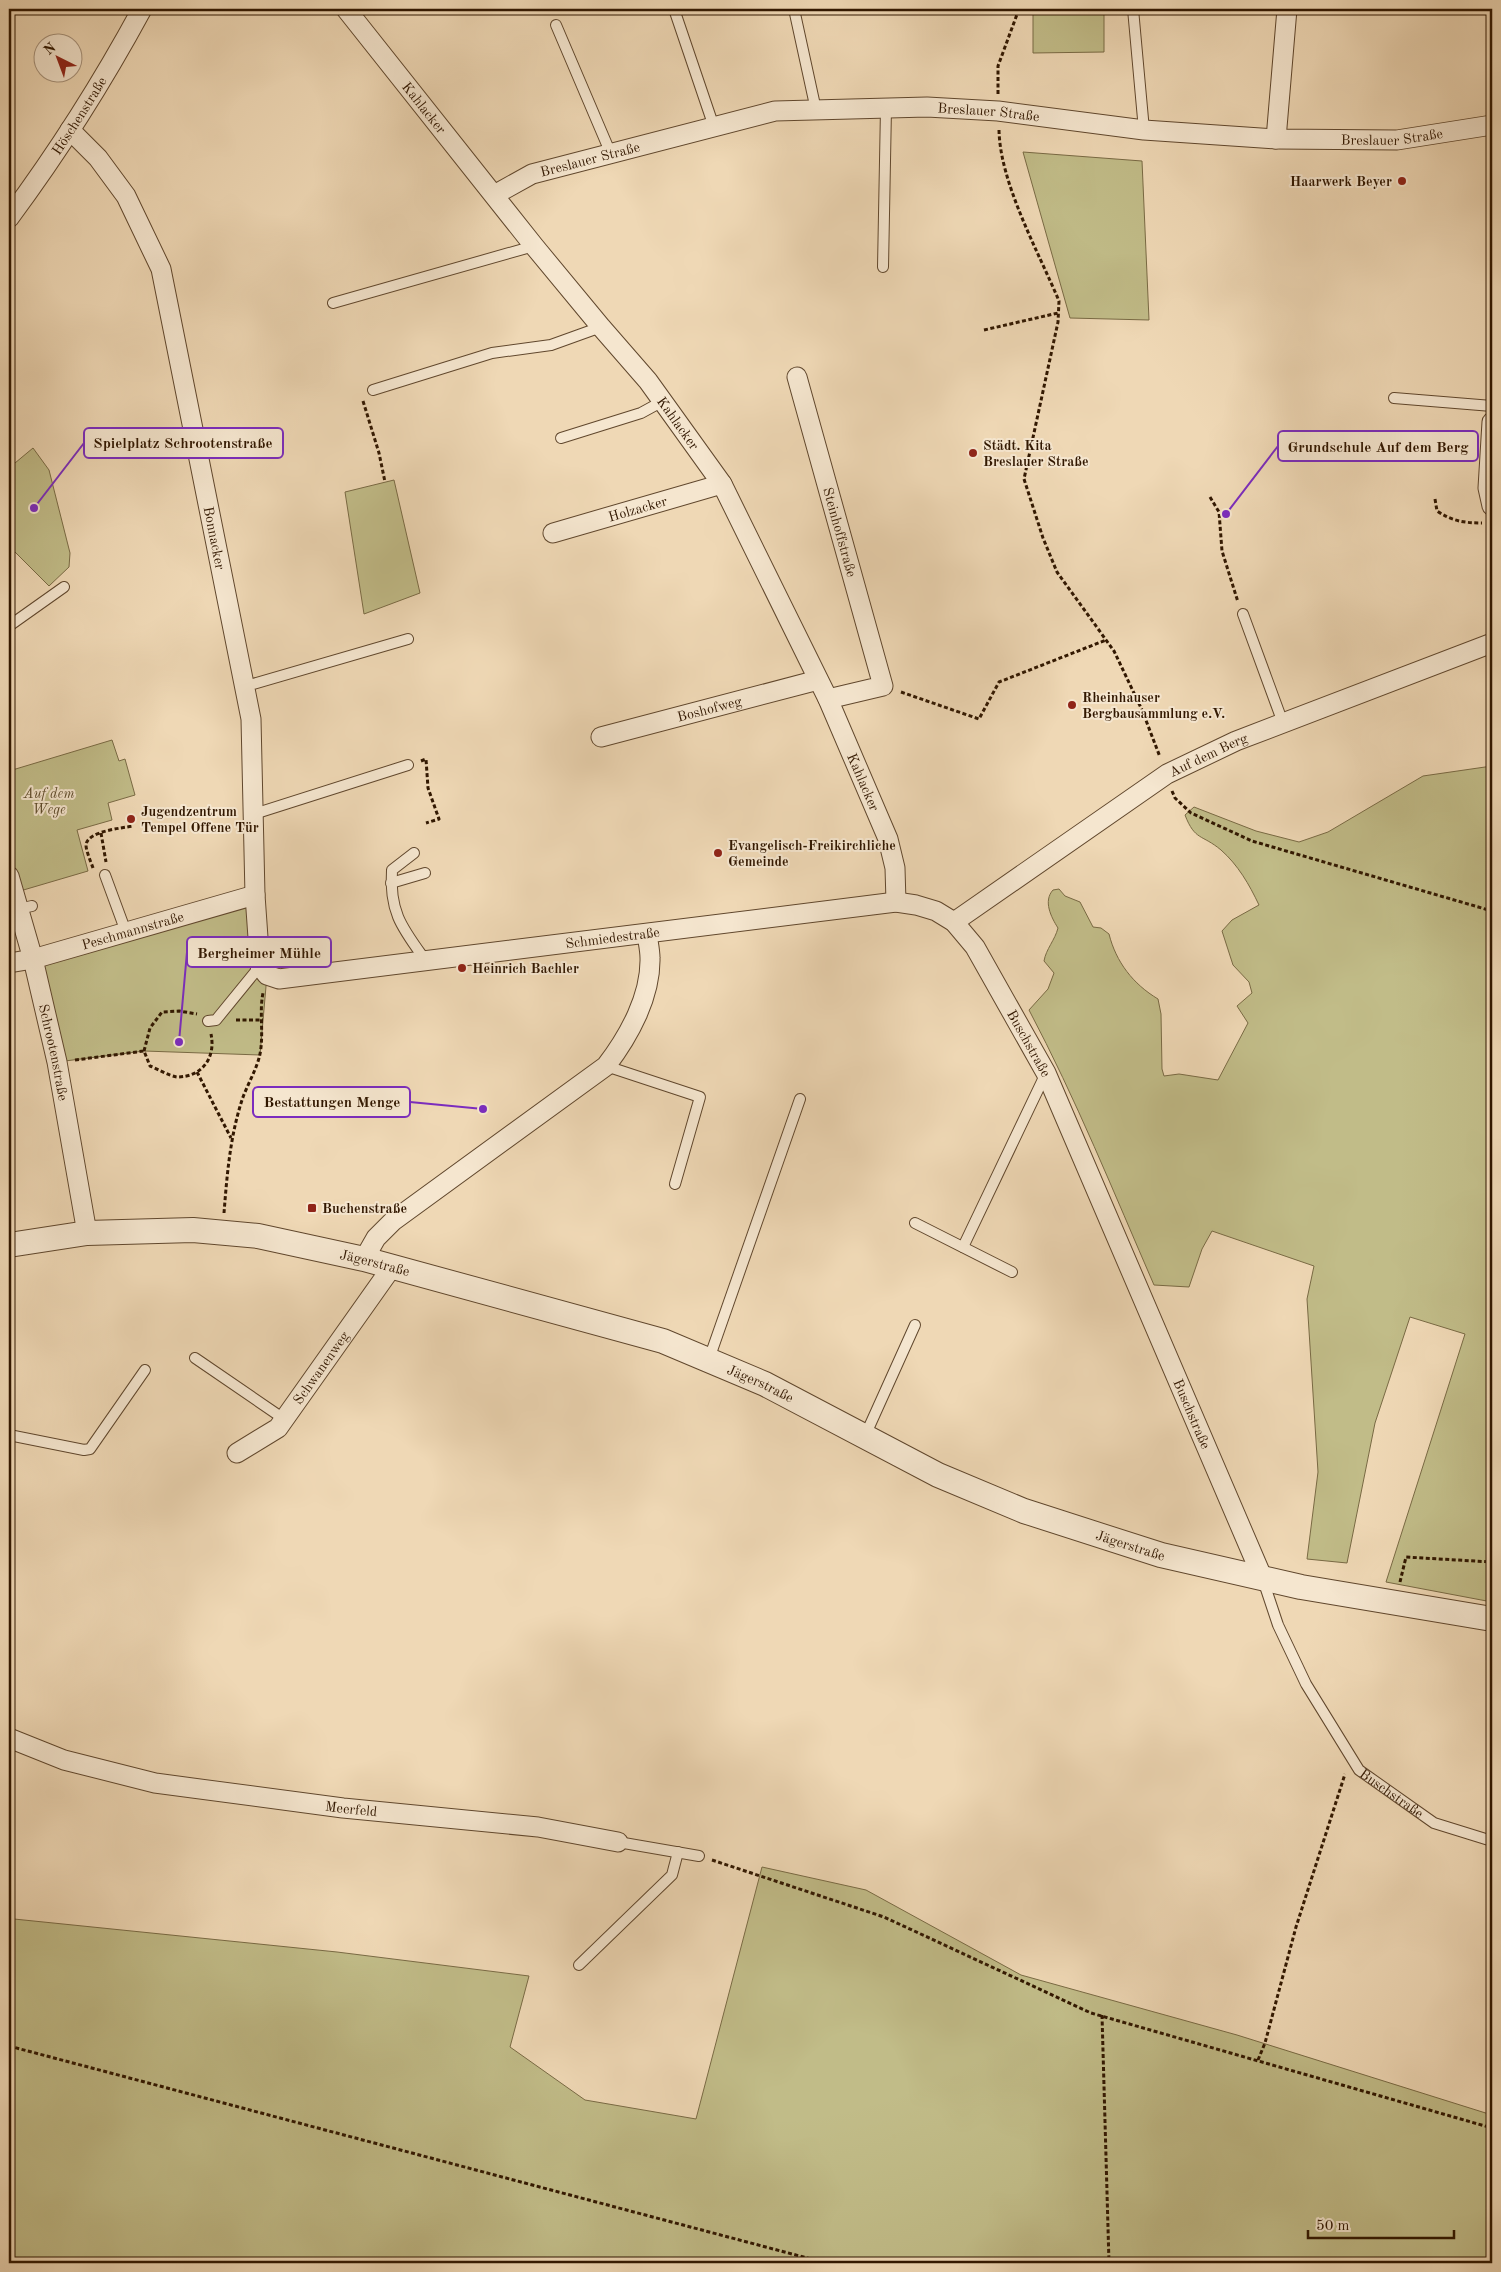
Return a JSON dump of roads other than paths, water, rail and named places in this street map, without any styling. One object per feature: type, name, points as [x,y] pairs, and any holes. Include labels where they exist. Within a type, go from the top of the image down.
[{"type":"street","name":"Höschenstraße","points":[[9,218],[70,130],[120,50],[142,9]]},
{"type":"street","name":"Kahlacker","points":[[346,9],[496,194],[534,246],[601,328],[648,381],[722,484],[828,699],[888,839],[895,868],[896,902]]},
{"type":"street","points":[[1276,139],[1287,9]]},
{"type":"street","name":"Breslauer Straße","points":[[496,194],[532,174],[775,111],[927,107],[998,111],[1144,130],[1276,139],[1397,140],[1492,125]]},
{"type":"street","name":"Bonnacker","points":[[70,130],[98,158],[126,196],[161,269],[246,686],[251,719],[256,895],[264,970]]},
{"type":"street","name":"Steinhoffstraße","points":[[797,377],[883,686],[828,699]]},
{"type":"street","points":[[1488,515],[1492,422]]},
{"type":"street","name":"Holzacker","points":[[553,533],[722,484]]},
{"type":"street","name":"Auf dem Berg","points":[[954,922],[1167,774],[1236,742],[1283,723],[1492,643]]},
{"type":"street","name":"Boshofweg","points":[[601,737],[818,680]]},
{"type":"street","name":"Schrootenstraße","points":[[9,876],[25,907],[33,959],[57,1062],[87,1233]]},
{"type":"street","name":"Peschmannstraße","points":[[9,963],[33,959],[256,895]]},
{"type":"street","name":"Schmiedestraße","points":[[264,970],[279,979],[896,902],[916,904],[936,911],[954,922]]},
{"type":"street","name":"Buschstraße","points":[[954,922],[975,947],[1046,1073],[1263,1579]]},
{"type":"street","points":[[364,1259],[376,1238],[393,1221],[606,1066],[622,1046],[646,988],[650,958],[647,934]]},
{"type":"street","name":"Jägerstraße","points":[[9,1245],[87,1233],[193,1230],[258,1236],[364,1259],[662,1341],[765,1384],[938,1475],[1024,1511],[1160,1555],[1263,1579],[1492,1619]]},
{"type":"street","name":"Schwanenweg","points":[[237,1453],[278,1428],[392,1267]]},
{"type":"street","name":"Meerfeld","points":[[9,1738],[64,1760],[155,1783],[343,1808],[538,1827],[618,1842]]},
{"type":"lane","points":[[674,9],[714,127]]},
{"type":"lane","points":[[794,9],[816,110]]},
{"type":"lane","points":[[1133,9],[1144,130]]},
{"type":"lane","points":[[556,25],[611,154]]},
{"type":"lane","points":[[883,267],[886,108]]},
{"type":"lane","points":[[333,302],[534,246]]},
{"type":"lane","points":[[373,390],[492,354],[551,345],[601,328]]},
{"type":"lane","points":[[1394,398],[1492,406]]},
{"type":"lane","points":[[561,438],[640,413],[663,401]]},
{"type":"lane","points":[[9,626],[64,587]]},
{"type":"lane","points":[[1243,614],[1283,723]]},
{"type":"lane","points":[[246,686],[408,639]]},
{"type":"lane","points":[[254,814],[408,765]]},
{"type":"lane","points":[[414,853],[392,870],[391,883],[398,919],[405,933],[426,961]]},
{"type":"lane","points":[[391,883],[426,873]]},
{"type":"lane","points":[[105,875],[126,932]]},
{"type":"lane","points":[[212,1020],[264,970]]},
{"type":"lane","points":[[606,1066],[700,1097],[675,1184]]},
{"type":"lane","points":[[964,1247],[1046,1073]]},
{"type":"lane","points":[[709,1359],[800,1099]]},
{"type":"lane","points":[[915,1223],[1012,1272]]},
{"type":"lane","points":[[865,1436],[915,1325]]},
{"type":"lane","points":[[195,1358],[284,1419]]},
{"type":"lane","points":[[9,1434],[84,1450],[90,1449],[145,1370]]},
{"type":"lane","name":"Buschstraße","points":[[1263,1579],[1278,1625],[1306,1684],[1360,1770],[1434,1823],[1492,1841]]},
{"type":"lane","name":"Meerfeld","points":[[618,1842],[699,1856]]},
{"type":"lane","points":[[579,1965],[672,1875],[678,1852]]},
{"type":"place","name":"Haarwerk Beyer","points":[[1402,181]]},
{"type":"place","name":"Städt. Kita Breslauer Straße","points":[[973,453]]},
{"type":"place","name":"Spielplatz Schrootenstraße","points":[[34,508]]},
{"type":"place","name":"Grundschule Auf dem Berg","points":[[1226,514]]},
{"type":"place","name":"Rheinhauser Bergbausammlung e.V.","points":[[1072,705]]},
{"type":"place","name":"Jugendzentrum Tempel Offene Tür","points":[[131,819]]},
{"type":"place","name":"Evangelisch-Freikirchliche Gemeinde","points":[[718,853]]},
{"type":"place","name":"Heinrich Bachler","points":[[462,968]]},
{"type":"place","name":"Bergheimer Mühle","points":[[179,1042]]},
{"type":"place","name":"Bestattungen Menge","points":[[483,1109]]},
{"type":"place","name":"Buchenstraße","points":[[312,1208]]},
{"type":"park label","name":"Auf dem Wege","points":[[49,802]]}]
